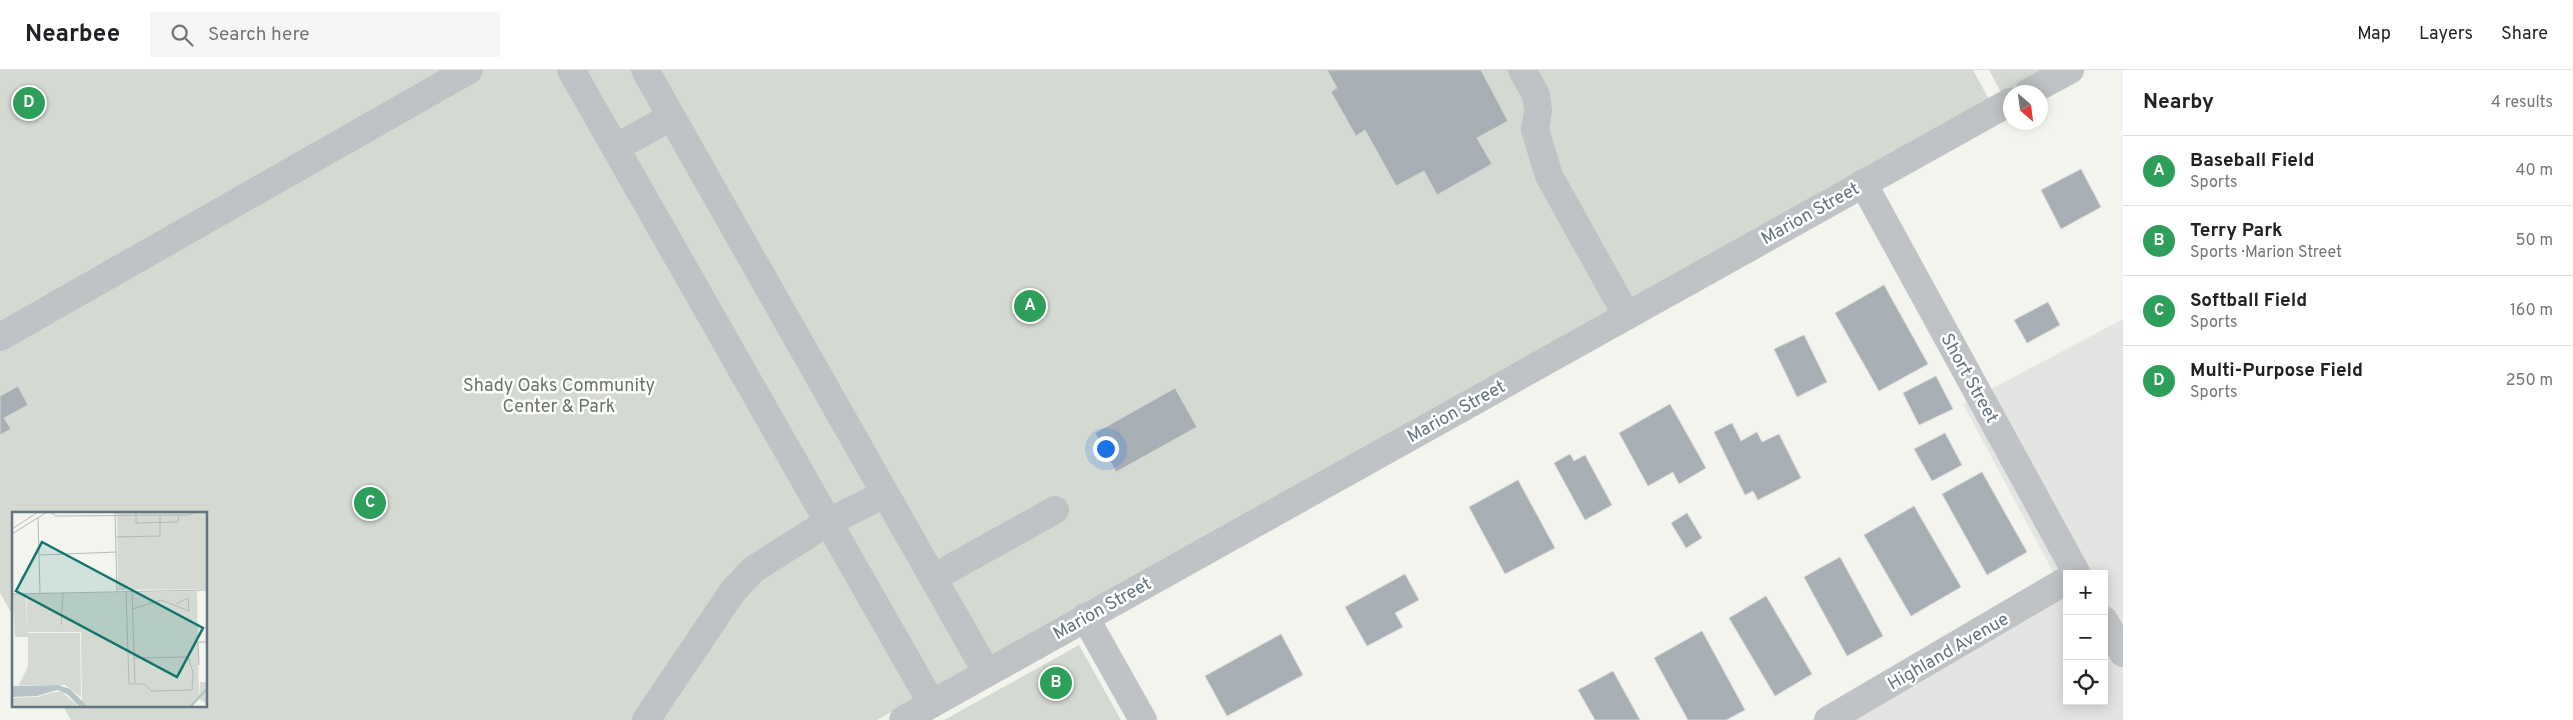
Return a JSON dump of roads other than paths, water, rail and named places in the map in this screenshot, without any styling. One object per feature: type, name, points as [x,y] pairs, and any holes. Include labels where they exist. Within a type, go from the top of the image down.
[{"type":"street","points":[[0,338],[469,70]]},
{"type":"street","points":[[645,70],[986,673]]},
{"type":"street","points":[[1522,70],[1536,95],[1538,112],[1535,130],[1549,176],[1627,316]]},
{"type":"street","points":[[2042,85],[2070,70]]},
{"type":"street","points":[[578,72],[615,148],[932,704]]},
{"type":"street","name":"Marion Street","points":[[902,720],[2003,106]]},
{"type":"street","points":[[615,148],[671,117]]},
{"type":"street","name":"Short Street","points":[[1863,183],[2075,570]]},
{"type":"street","points":[[646,720],[733,591],[754,569],[828,522],[885,494]]},
{"type":"street","points":[[933,578],[1055,510]]},
{"type":"street","name":"Highland Avenue","points":[[1828,720],[2063,582]]},
{"type":"street","points":[[1085,617],[1143,720]]},
{"type":"street","points":[[2108,627],[2123,653]]},
{"type":"place","name":"Multi-Purpose Field","points":[[29,103]]},
{"type":"place","name":"Baseball Field","points":[[1030,306]]},
{"type":"place","name":"Softball Field","points":[[370,503]]},
{"type":"place","name":"Terry Park","points":[[1056,683]]},
{"type":"park label","name":"Shady Oaks Community Center & Park","points":[[559,395]]}]
